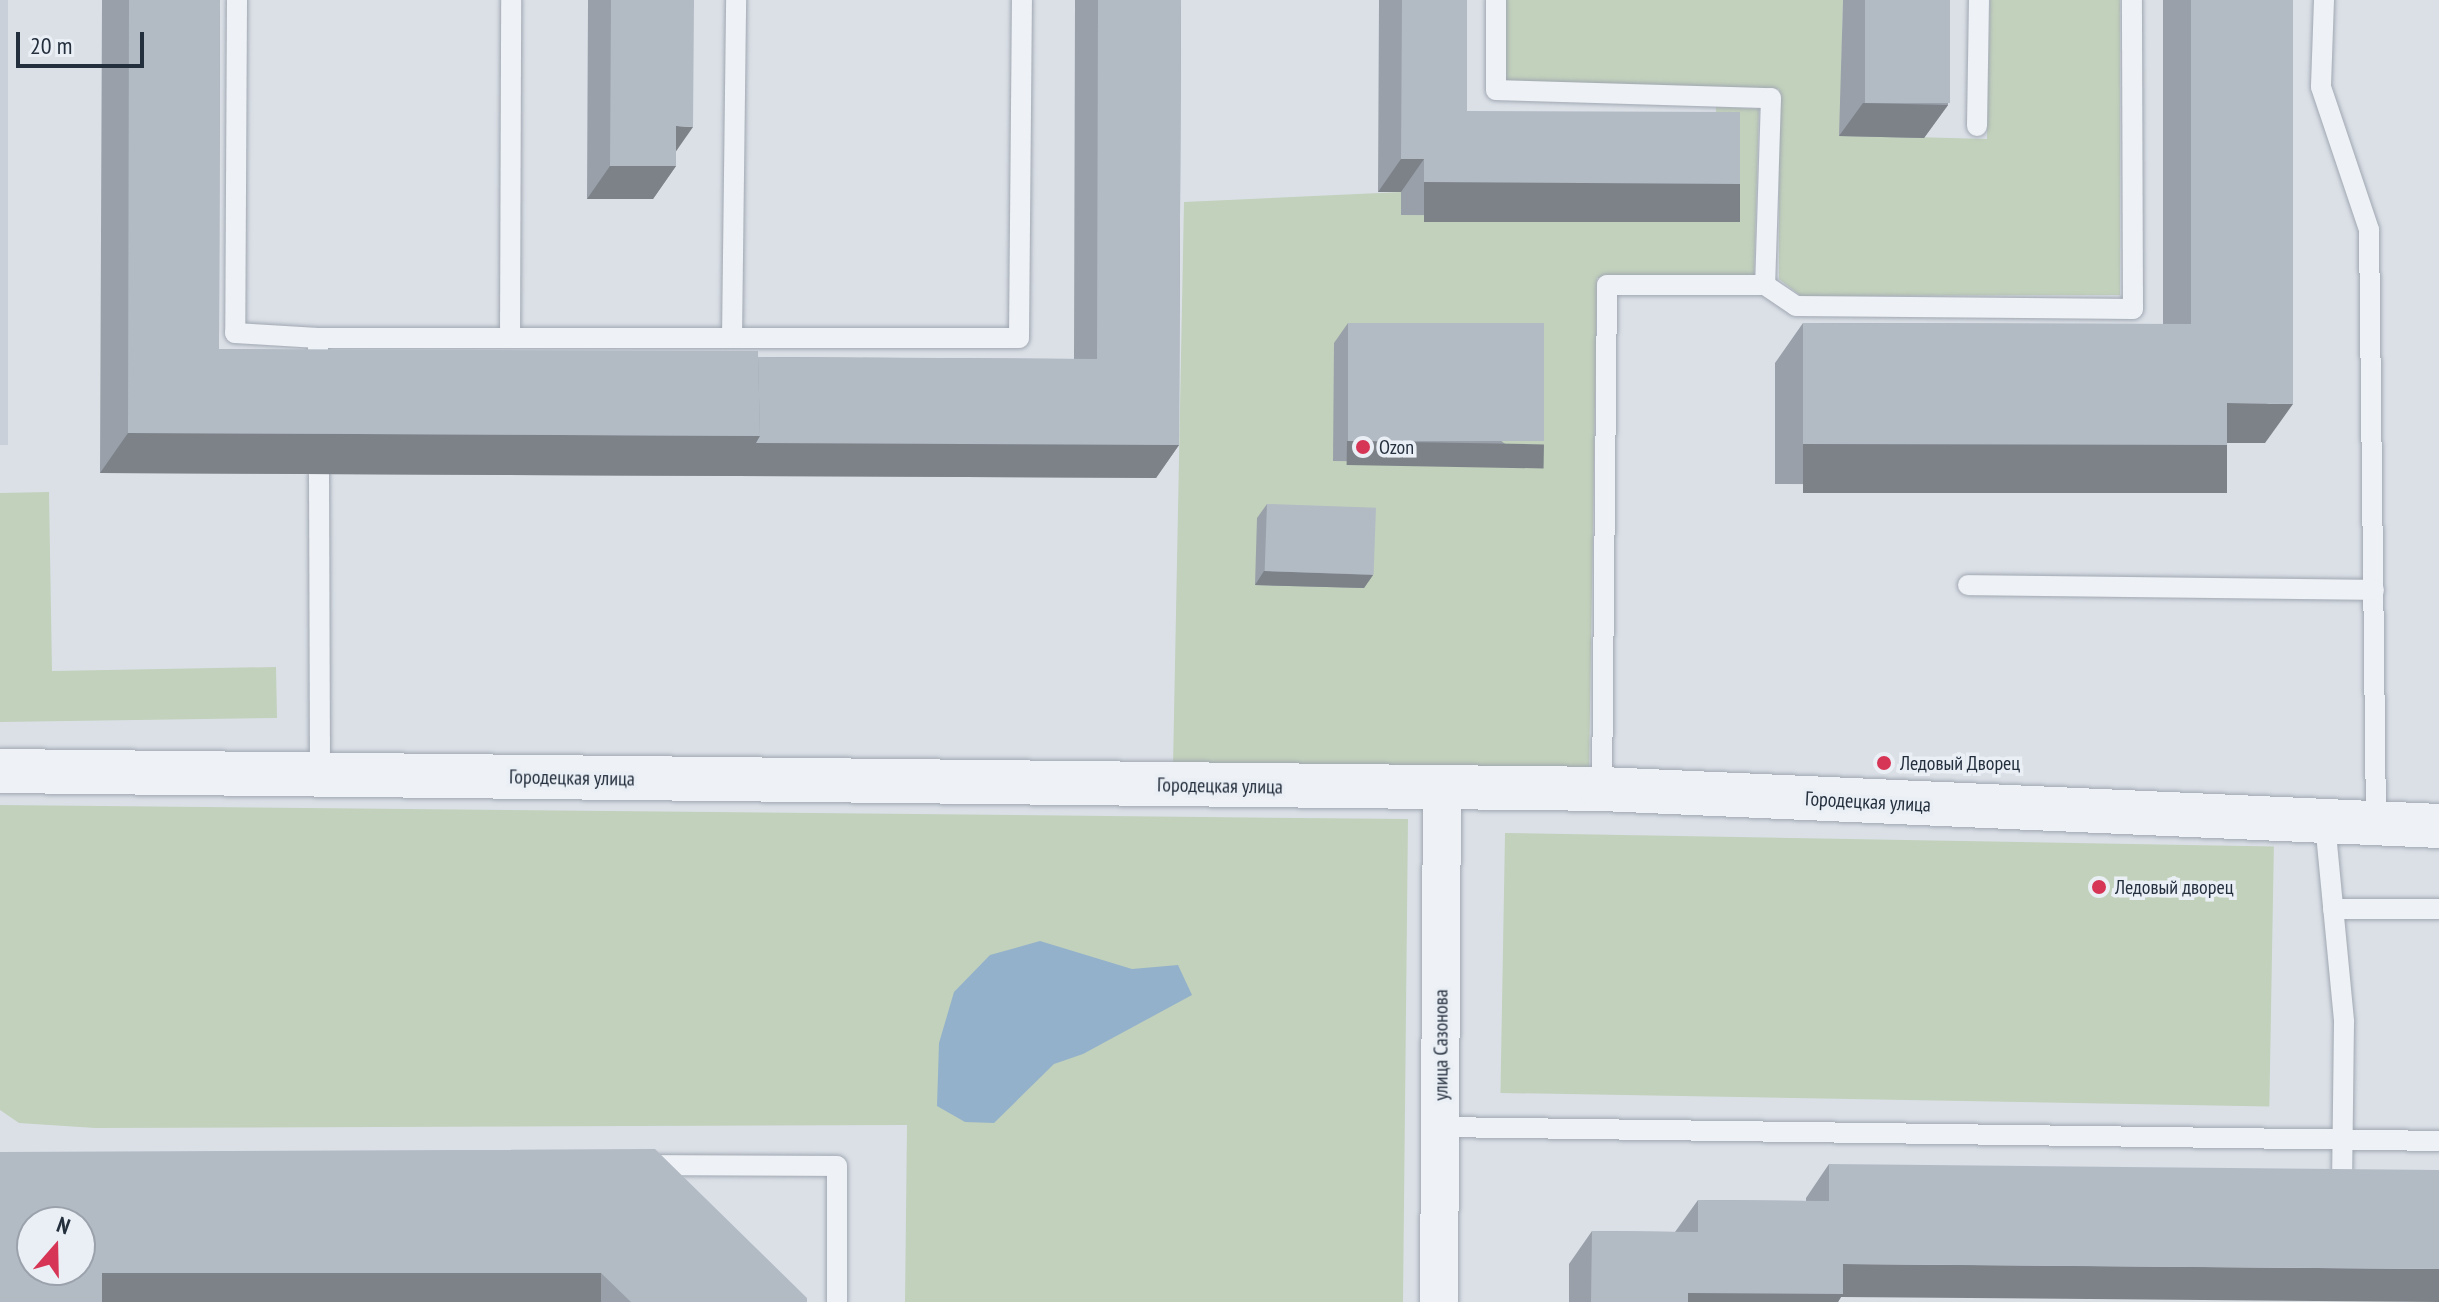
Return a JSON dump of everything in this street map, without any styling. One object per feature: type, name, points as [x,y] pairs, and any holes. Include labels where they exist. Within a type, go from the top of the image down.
[{"type":"street","name":"Городецкая улица","points":[[0,771],[1602,789],[2439,826]]},
{"type":"street","name":"улица Сазонова","points":[[1439,1302],[1442,788]]},
{"type":"lane","points":[[237,0],[235,333],[318,338],[1019,338],[1022,0]]},
{"type":"lane","points":[[510,338],[511,0]]},
{"type":"lane","points":[[732,338],[736,0]]},
{"type":"lane","points":[[1496,0],[1496,90],[1771,98],[1765,285]]},
{"type":"lane","points":[[1977,126],[1979,0]]},
{"type":"lane","points":[[1602,789],[1607,285],[1765,285],[1796,306],[2133,309],[2132,0]]},
{"type":"lane","points":[[2324,0],[2321,87],[2369,230],[2376,822]]},
{"type":"lane","points":[[318,338],[318,376]]},
{"type":"lane","points":[[319,474],[320,775]]},
{"type":"lane","points":[[1968,585],[2374,590]]},
{"type":"lane","points":[[2325,823],[2344,1022],[2341,1202]]},
{"type":"lane","points":[[2333,909],[2439,909]]},
{"type":"lane","points":[[1440,1127],[2439,1141]]},
{"type":"lane","points":[[617,1165],[837,1166],[837,1302]]},
{"type":"shaded area","points":[[0,0],[8,0],[8,445],[0,445]]},
{"type":"green space","points":[[1506,0],[1843,0],[1840,135],[1987,139],[1990,0],[2120,0],[2120,295],[1801,296],[1779,279],[1779,89],[1506,81]]},
{"type":"green space","points":[[1716,107],[1759,109],[1754,276],[1597,278],[1589,772],[1173,766],[1184,202],[1401,192],[1402,215],[1717,217]]},
{"type":"green space","points":[[49,492],[52,671],[276,667],[277,718],[0,722],[0,493]]},
{"type":"green space","points":[[0,805],[1408,819],[1403,1302],[905,1302],[907,1125],[95,1128],[19,1123],[0,1110]]},
{"type":"green space","points":[[1505,833],[2274,846],[2269,1106],[1500,1093]]},
{"type":"water","points":[[1040,941],[1132,969],[1178,965],[1192,995],[1083,1054],[1054,1064],[994,1123],[965,1122],[937,1106],[939,1043],[954,992],[990,955]]},
{"type":"building","points":[[129,0],[220,0],[219,349],[758,351],[760,436],[128,433]]},
{"type":"building","points":[[611,0],[694,0],[693,127],[676,126],[676,166],[610,166]]},
{"type":"building","points":[[1098,0],[1181,0],[1179,445],[756,443],[760,436],[758,357],[1097,359]]},
{"type":"building","points":[[1402,0],[1467,0],[1467,111],[1740,112],[1740,184],[1424,182],[1424,159],[1401,159]]},
{"type":"building","points":[[1865,0],[1950,0],[1950,103],[1865,103]]},
{"type":"building","points":[[2191,0],[2293,0],[2293,404],[2227,403],[2227,445],[1803,444],[1803,323],[2191,324]]},
{"type":"building","points":[[1348,323],[1544,323],[1544,441],[1348,441]]},
{"type":"building","points":[[1267,504],[1376,508],[1374,575],[1265,571]]},
{"type":"building","points":[[655,1149],[807,1298],[807,1302],[631,1302],[601,1273],[102,1273],[102,1302],[0,1302],[0,1152]]},
{"type":"building","points":[[1829,1164],[2439,1170],[2439,1269],[1843,1264],[1843,1294],[1688,1293],[1688,1302],[1591,1302],[1592,1231],[1698,1232],[1698,1200],[1829,1201]]},
{"type":"place","name":"Ozon","points":[[1363,447]]},
{"type":"place","name":"Ледовый Дворец","points":[[1884,763]]},
{"type":"place","name":"Ледовый дворец","points":[[2099,887]]}]
